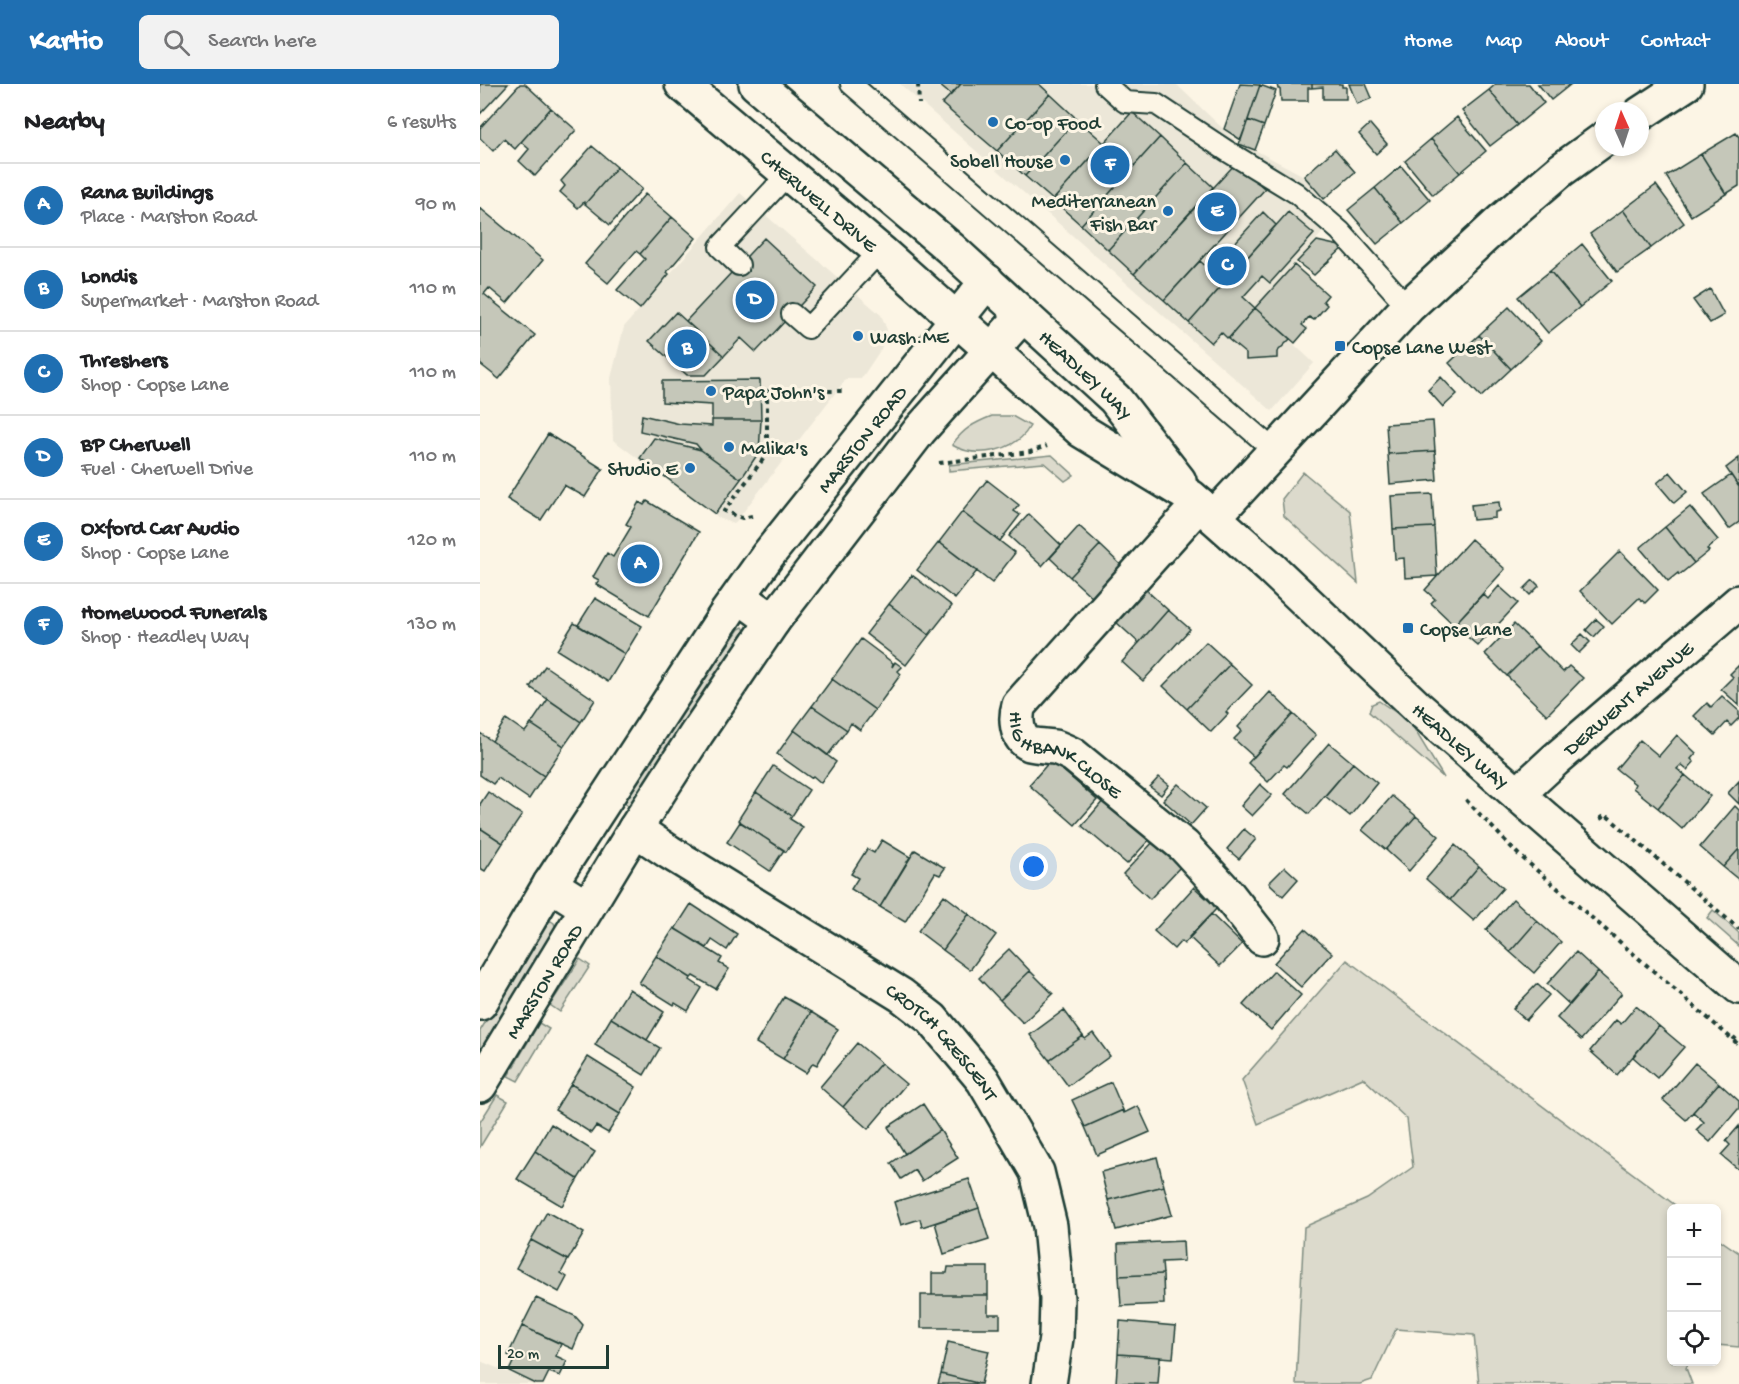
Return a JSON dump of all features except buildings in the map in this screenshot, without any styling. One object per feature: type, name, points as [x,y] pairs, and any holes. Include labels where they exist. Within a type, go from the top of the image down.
[{"type":"main road","points":[[1649,108],[1686,84]]},
{"type":"main road","points":[[734,128],[763,86],[978,273]]},
{"type":"main road","name":"CHERWELL DRIVE","points":[[698,89],[734,128],[957,319]]},
{"type":"main road","points":[[1201,506],[1276,452],[1408,307],[1501,221],[1561,170],[1595,146]]},
{"type":"main road","name":"HEADLEY WAY","points":[[978,273],[1115,399],[1201,506]]},
{"type":"main road","name":"MARSTON ROAD","points":[[480,1003],[550,884],[728,611],[768,555],[957,319],[978,273]]},
{"type":"main road","name":"MARSTON ROAD","points":[[480,1085],[635,829],[773,621],[897,458],[1023,315]]},
{"type":"main road","name":"HEADLEY WAY","points":[[957,319],[1082,431],[1201,506],[1271,567],[1416,706],[1739,987]]},
{"type":"main road","name":"HIGHBANK CLOSE","points":[[1201,506],[1019,705],[1016,715],[1017,723],[1021,737],[1030,744],[1058,748],[1073,755],[1184,846],[1226,892],[1262,938]]},
{"type":"main road","points":[[740,597],[773,621]]},
{"type":"main road","name":"DERWENT AVENUE","points":[[1518,794],[1739,602]]},
{"type":"main road","name":"CROTCH CRESCENT","points":[[635,829],[901,995],[932,1019],[983,1080],[1037,1172],[1050,1226],[1058,1299],[1056,1338],[1049,1384]]},
{"type":"main road","name":"MARSTON ROAD","points":[[550,884],[586,907]]},
{"type":"lane","points":[[851,84],[1276,452]]},
{"type":"lane","points":[[1105,84],[1125,102],[1156,104],[1296,193],[1340,231],[1408,307]]},
{"type":"lane","points":[[739,265],[720,247],[788,174]]},
{"type":"lane","points":[[792,314],[808,328],[880,251]]},
{"type":"path","points":[[918,84],[919,107]]},
{"type":"path","points":[[762,514],[742,518],[724,511],[767,454],[768,391],[844,391]]},
{"type":"path","points":[[939,463],[1030,452],[1053,444]]},
{"type":"path","points":[[767,454],[796,454]]},
{"type":"path","points":[[1606,815],[1739,929]]},
{"type":"path","points":[[1518,854],[1739,1045]]},
{"type":"path","points":[[1733,1040],[1739,1035]]},
{"type":"shaded area","points":[[900,84],[1176,84],[1239,144],[1304,176],[1338,215],[1255,308],[1314,363],[1272,411]]},
{"type":"shaded area","points":[[740,193],[881,315],[887,330],[881,349],[861,379],[846,379],[734,524],[717,517],[613,440],[611,378],[624,327]]},
{"type":"shaded area","points":[[992,416],[1012,416],[1030,426],[1015,442],[995,450],[972,452],[952,445],[969,427]]},
{"type":"shaded area","points":[[1052,455],[1074,475],[1065,481],[1044,463],[949,471],[949,465]]},
{"type":"shaded area","points":[[1303,472],[1350,511],[1358,583],[1284,516],[1282,499]]},
{"type":"shaded area","points":[[743,627],[747,634],[635,805],[629,806],[624,803],[624,797],[739,629]]},
{"type":"shaded area","points":[[1379,701],[1410,722],[1444,778],[1369,712],[1372,704]]},
{"type":"shaded area","points":[[1713,910],[1739,933],[1739,946],[1707,918]]},
{"type":"shaded area","points":[[551,921],[556,928],[480,1052],[480,1031],[546,922]]},
{"type":"shaded area","points":[[580,959],[590,966],[560,1012],[550,1005]]},
{"type":"shaded area","points":[[1347,960],[1674,1204],[1667,1204],[1667,1366],[1687,1366],[1692,1384],[1479,1384],[1474,1335],[1396,1329],[1372,1380],[1360,1384],[1296,1384],[1304,1227],[1367,1199],[1413,1167],[1407,1119],[1363,1078],[1258,1124],[1242,1080]]},
{"type":"shaded area","points":[[539,1023],[549,1029],[518,1081],[508,1076]]},
{"type":"shaded area","points":[[497,1095],[508,1101],[480,1147],[480,1122]]},
{"type":"shaded area","points":[[1721,1240],[1739,1253],[1739,1347],[1721,1345]]},
{"type":"shaded area","points":[[480,1361],[537,1384],[480,1384]]},
{"type":"place","name":"Co-op Food","points":[[993,122]]},
{"type":"place","name":"Sobell House","points":[[1065,160]]},
{"type":"place","name":"Homewood Funerals","points":[[1110,165]]},
{"type":"place","name":"Mediterranean Fish Bar","points":[[1168,211]]},
{"type":"place","name":"Oxford Car Audio","points":[[1217,212]]},
{"type":"place","name":"Threshers","points":[[1227,266]]},
{"type":"place","name":"BP Cherwell","points":[[755,300]]},
{"type":"place","name":"Wash.ME","points":[[858,336]]},
{"type":"place","name":"Copse Lane West","points":[[1340,346]]},
{"type":"place","name":"Londis","points":[[687,349]]},
{"type":"place","name":"Papa John's","points":[[711,391]]},
{"type":"place","name":"Malika's","points":[[729,447]]},
{"type":"place","name":"Studio E","points":[[690,468]]},
{"type":"place","name":"Rana Buildings","points":[[640,564]]},
{"type":"place","name":"Copse Lane","points":[[1408,628]]}]
